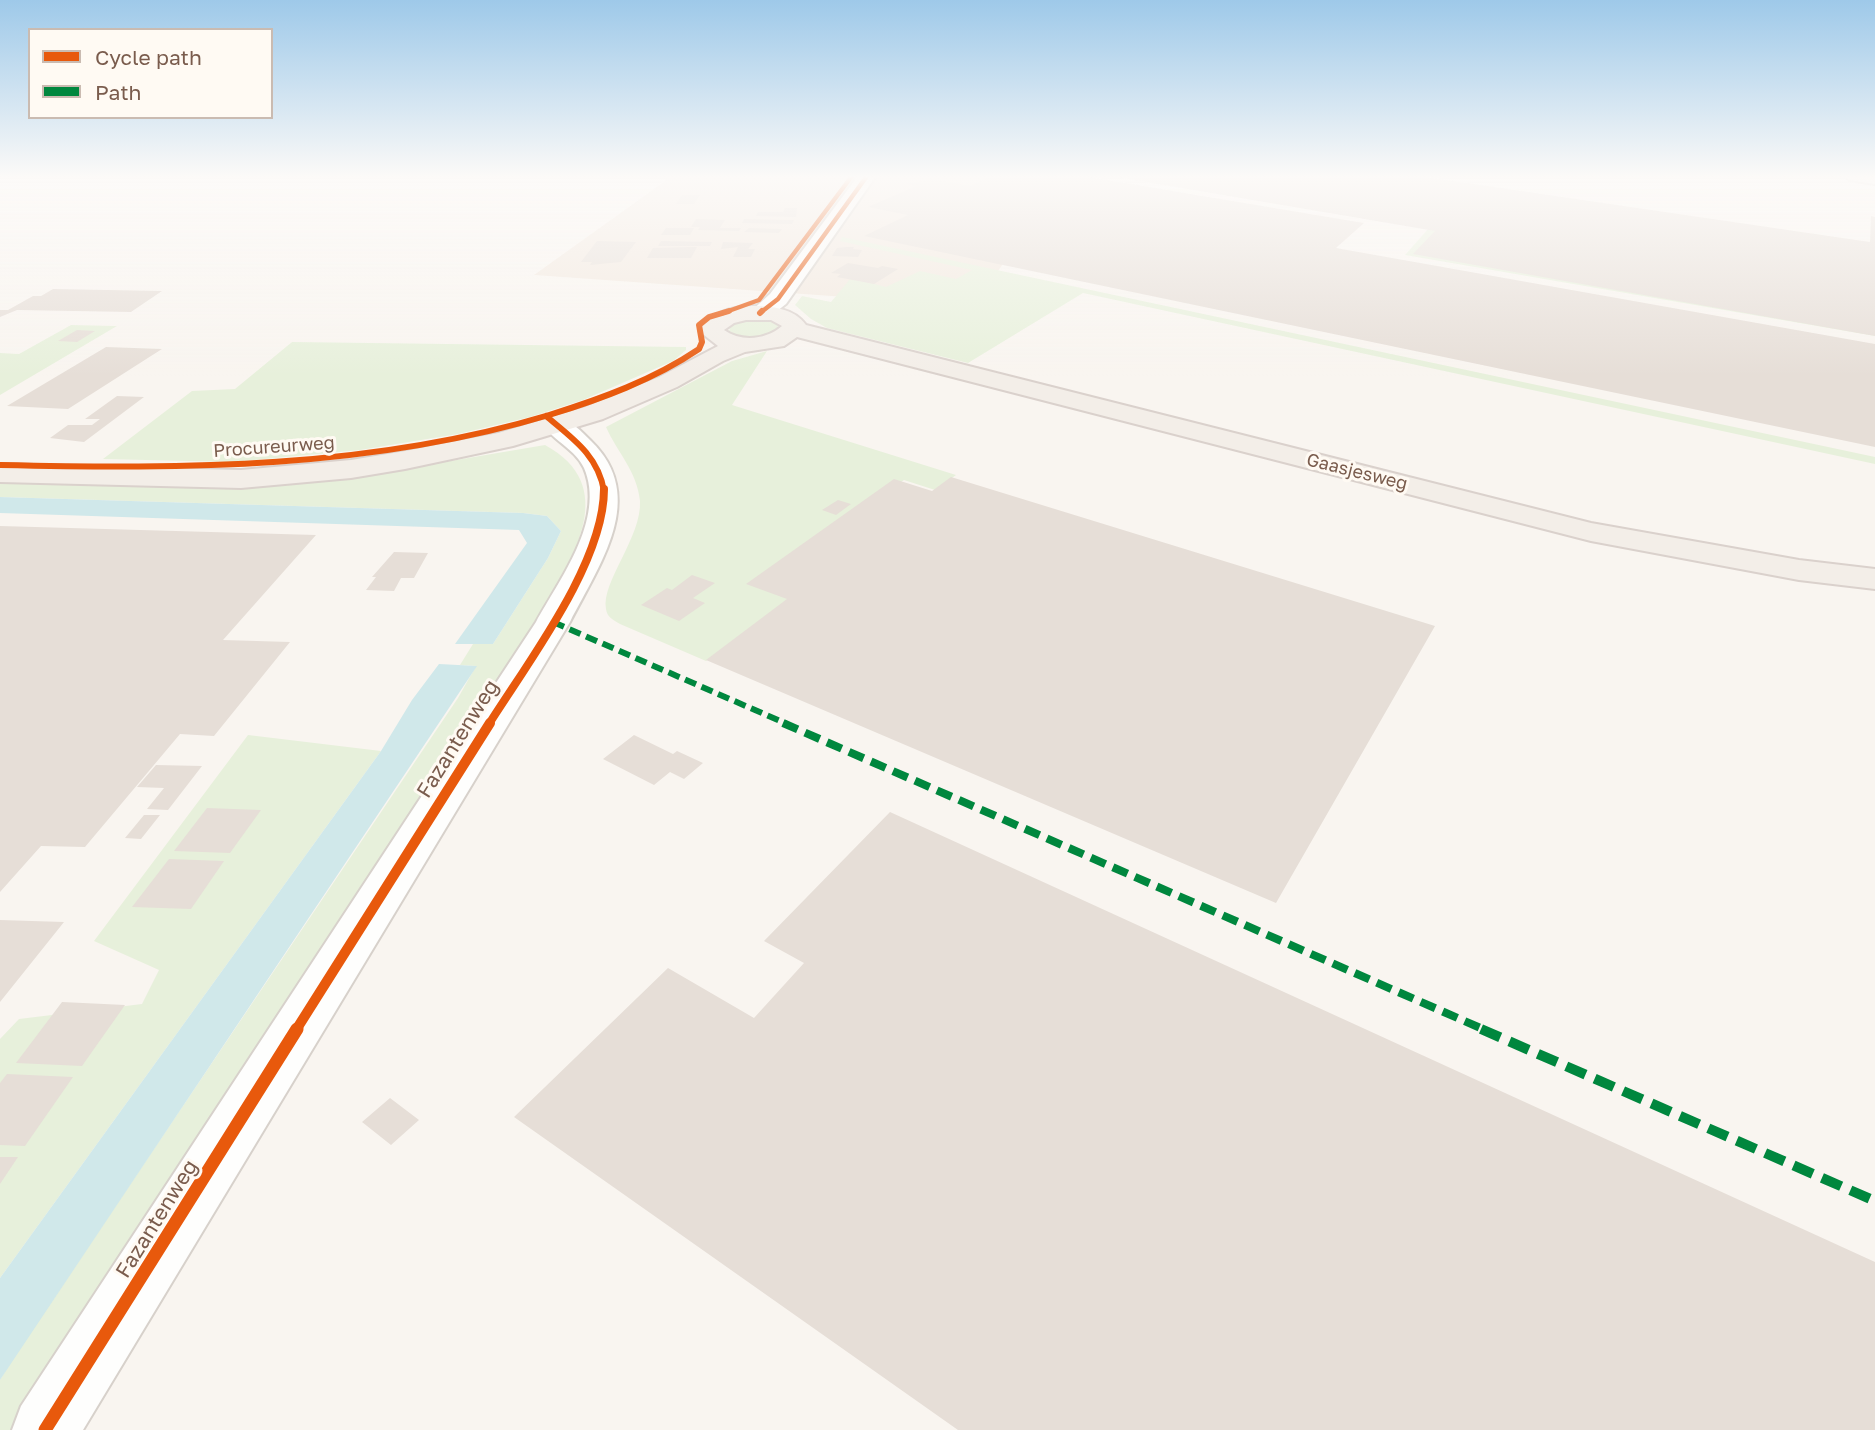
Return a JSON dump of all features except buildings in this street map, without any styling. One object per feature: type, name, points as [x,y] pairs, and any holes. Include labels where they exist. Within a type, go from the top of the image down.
[{"type":"main road","points":[[727,347],[711,331],[715,323],[737,314],[778,319]]},
{"type":"main road","name":"Gaasjesweg","points":[[778,319],[843,343],[1591,532],[1799,570],[1875,579]]},
{"type":"main road","points":[[557,425],[628,400],[668,382],[778,319]]},
{"type":"main road","name":"Procureurweg","points":[[0,473],[241,479],[351,469],[405,460],[503,440],[557,425]]},
{"type":"street","points":[[778,319],[825,243]]},
{"type":"street","name":"Fazantenweg","points":[[45,1430],[553,622],[593,544],[604,510],[604,487],[599,469],[587,453],[557,425]]},
{"type":"shaded area","points":[[579,243],[1018,243],[973,306],[534,275]]},
{"type":"green space","points":[[848,243],[869,243],[1875,457],[1875,464],[1083,293],[968,363],[827,328],[795,305],[802,296],[831,302],[851,278],[886,287],[920,271],[956,279],[972,270]]},
{"type":"green space","points":[[1416,243],[1489,243],[1875,330],[1875,336],[1405,255]]},
{"type":"green space","points":[[767,319],[779,324],[776,331],[752,337],[729,331],[732,323]]},
{"type":"green space","points":[[71,325],[117,326],[0,395],[0,353],[19,354]]},
{"type":"green space","points":[[292,342],[686,347],[686,350],[673,361],[583,400],[530,417],[458,434],[360,450],[233,462],[103,459],[192,391],[235,389]]},
{"type":"green space","points":[[767,351],[732,405],[956,475],[935,490],[904,480],[755,584],[791,599],[706,661],[620,624],[607,612],[609,586],[635,529],[640,501],[631,471],[606,427],[732,361]]},
{"type":"green space","points":[[545,445],[568,462],[581,480],[585,501],[584,522],[577,544],[545,609],[24,1430],[0,1430],[0,1380],[11,1361],[458,698],[476,666],[460,665],[473,644],[493,644],[548,558],[561,531],[547,516],[523,513],[0,497],[0,479],[262,484],[332,481]]},
{"type":"green space","points":[[248,735],[381,751],[0,1278],[0,1039],[19,1019],[142,1004],[159,970],[94,941]]},
{"type":"water","points":[[0,497],[523,513],[547,516],[561,531],[548,558],[493,644],[455,644],[527,543],[519,530],[0,513]]},
{"type":"water","points":[[439,664],[477,666],[0,1380],[0,1278],[381,751],[412,700]]},
{"type":"marked path","points":[[553,622],[1875,1201]]},
{"type":"cycle path","points":[[0,465],[145,467],[290,462],[433,444],[504,428],[623,389],[685,359],[699,349],[702,342],[699,325],[709,317],[759,300],[802,243]]},
{"type":"cycle path","points":[[760,313],[778,299],[819,243]]},
{"type":"cycle path","points":[[45,1430],[553,622],[583,568],[599,529],[604,509],[604,489],[595,462],[576,441],[546,416]]}]
